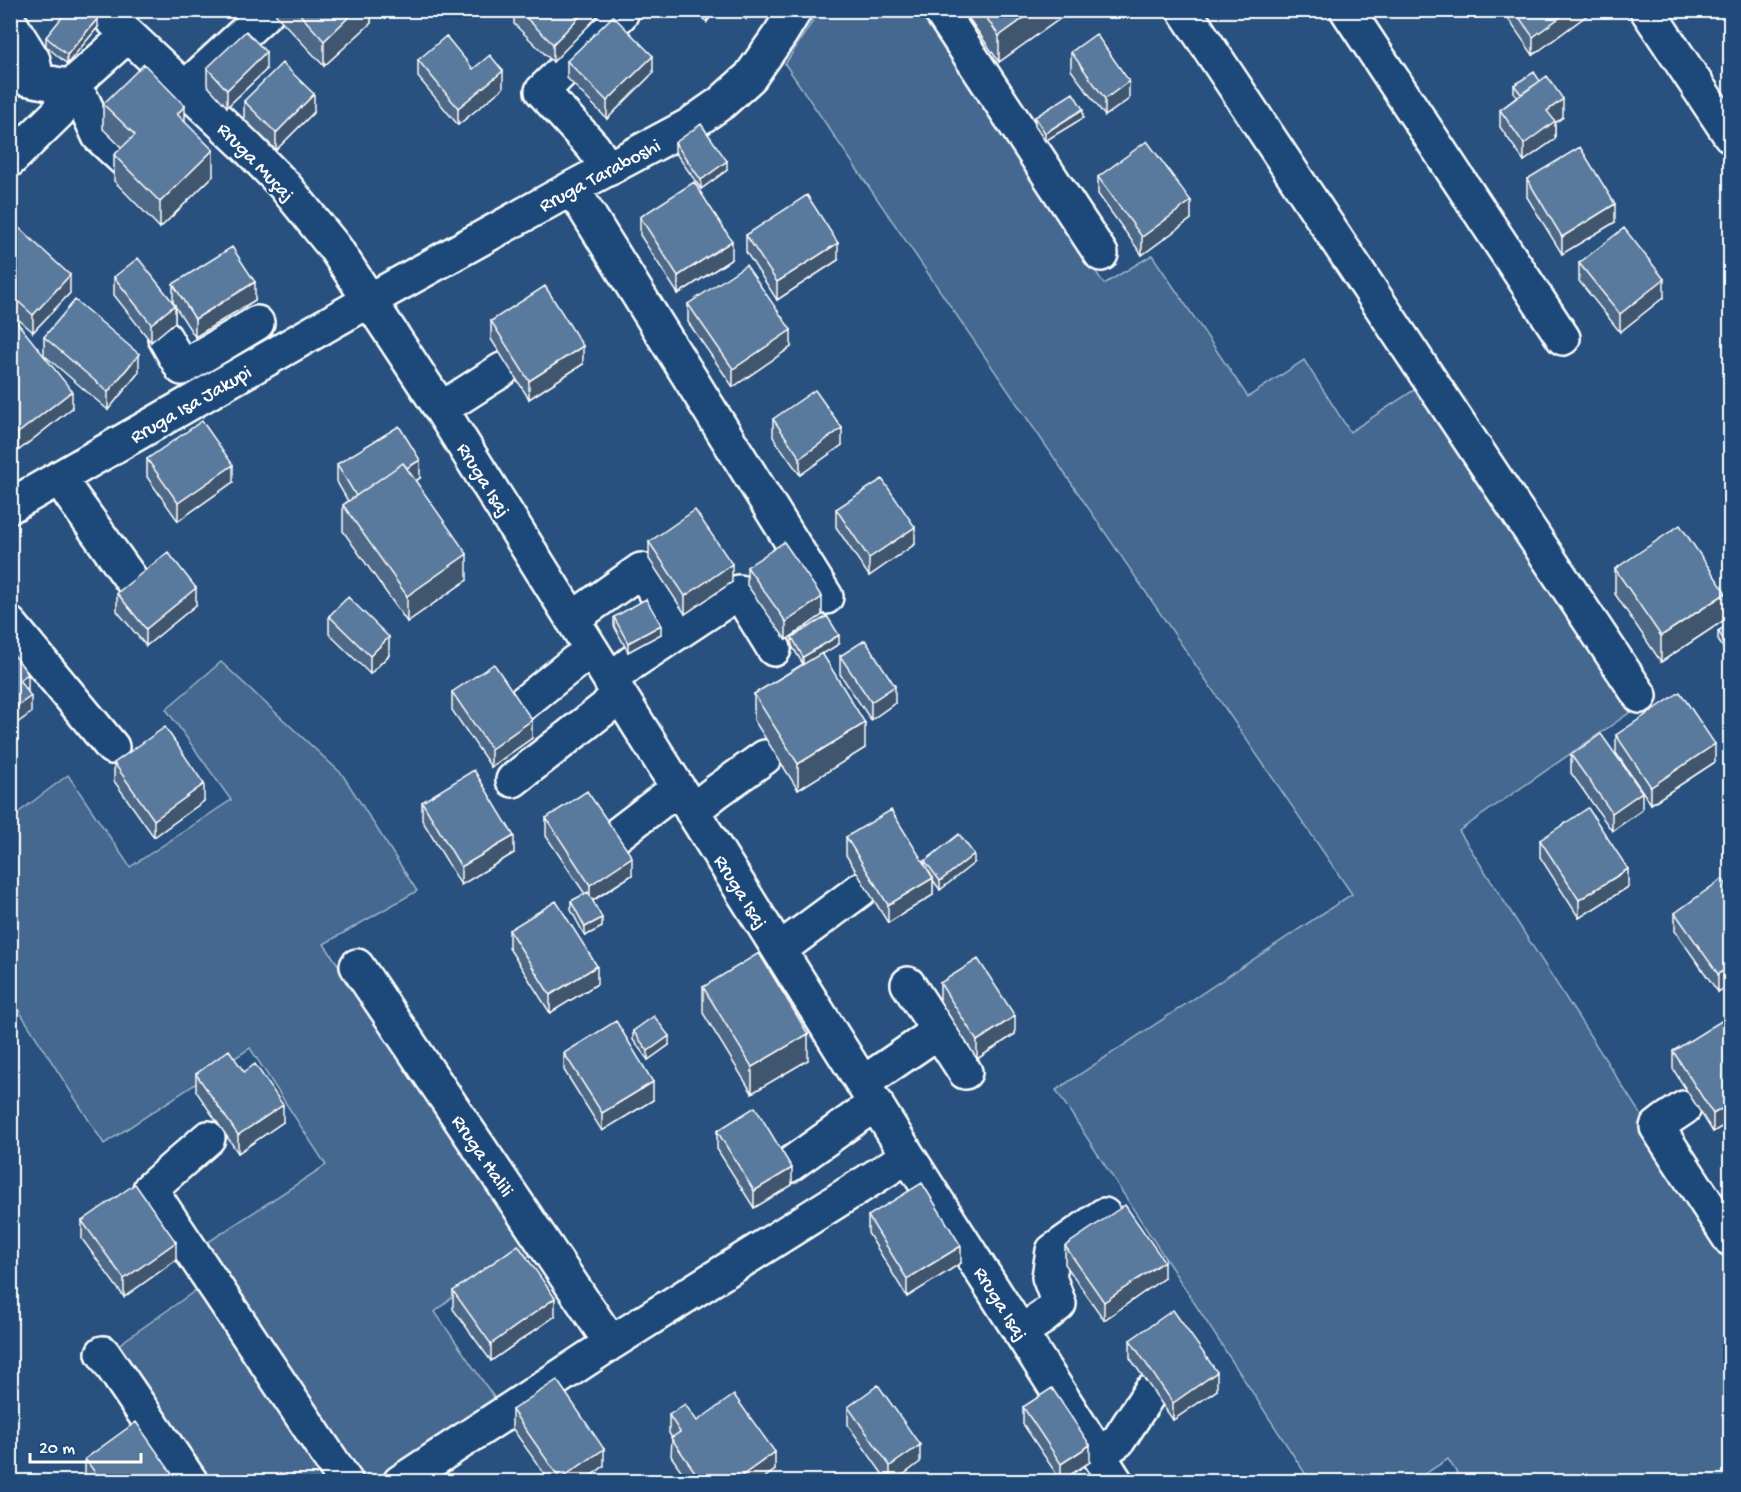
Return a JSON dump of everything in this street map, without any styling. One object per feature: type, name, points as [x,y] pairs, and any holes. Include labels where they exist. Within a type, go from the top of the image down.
[{"type":"street","points":[[185,88],[269,10]]},
{"type":"street","name":"Rruga Taraboshi","points":[[370,300],[688,126],[721,103],[750,77],[795,10]]},
{"type":"street","points":[[940,10],[1101,254]]},
{"type":"street","points":[[1184,10],[1640,696]]},
{"type":"street","points":[[1347,10],[1563,338]]},
{"type":"street","points":[[1647,10],[1731,135]]},
{"type":"street","points":[[608,169],[593,147],[542,91],[621,14]]},
{"type":"street","name":"Rruga Muçaj","points":[[45,82],[120,20],[185,88],[284,185],[335,248],[370,300]]},
{"type":"street","points":[[10,23],[61,107],[59,112],[10,160]]},
{"type":"street","points":[[45,82],[83,101],[99,136],[128,163]]},
{"type":"street","points":[[572,188],[826,597]]},
{"type":"street","name":"Rruga Isa Jakupi","points":[[10,506],[370,300]]},
{"type":"street","name":"Rruga Isaj","points":[[370,300],[441,409],[908,1156],[1116,1482]]},
{"type":"street","points":[[165,338],[182,368],[247,329],[256,365]]},
{"type":"street","points":[[441,409],[502,370]]},
{"type":"street","points":[[60,478],[133,582]]},
{"type":"street","points":[[572,619],[640,570],[668,611]]},
{"type":"street","points":[[513,780],[605,708],[614,686],[633,662],[739,592],[774,649]]},
{"type":"street","points":[[10,624],[112,747]]},
{"type":"street","points":[[520,706],[575,663],[593,652]]},
{"type":"street","points":[[613,838],[685,800],[716,792],[765,757]]},
{"type":"street","points":[[779,950],[860,890]]},
{"type":"street","name":"Rruga Halili","points":[[357,966],[611,1343]]},
{"type":"street","points":[[908,984],[964,1072]]},
{"type":"street","points":[[788,1166],[939,1031]]},
{"type":"street","points":[[1684,1108],[1657,1127],[1731,1239]]},
{"type":"street","points":[[208,1138],[150,1190],[346,1482]]},
{"type":"street","points":[[400,1482],[611,1343],[908,1156]]},
{"type":"street","points":[[1020,1332],[1059,1304],[1049,1277],[1053,1251],[1104,1215]]},
{"type":"street","points":[[103,1353],[191,1482]]},
{"type":"street","points":[[1099,1454],[1118,1442],[1150,1392]]},
{"type":"shaded area","points":[[819,11],[926,11],[1104,284],[1152,255],[1248,397],[1304,360],[1350,432],[1417,388],[1632,711],[1459,831],[1730,1254],[1730,1481],[1462,1481],[1448,1459],[1414,1481],[1310,1481],[1056,1090],[1352,894],[785,64]]},
{"type":"shaded area","points":[[221,662],[342,774],[417,891],[324,944],[534,1252],[465,1305],[457,1293],[435,1312],[498,1403],[378,1481],[353,1481],[199,1248],[326,1165],[250,1048],[104,1144],[11,998],[11,818],[68,775],[130,867],[231,800],[166,709]]},
{"type":"shaded area","points":[[199,1288],[329,1481],[200,1481],[114,1348]]},
{"type":"building","points":[[68,10],[89,10],[98,18],[67,55],[46,37]]},
{"type":"building","points":[[296,10],[356,10],[324,41]]},
{"type":"building","points":[[518,10],[586,10],[553,44]]},
{"type":"building","points":[[981,10],[1035,10],[999,36]]},
{"type":"building","points":[[1514,10],[1570,10],[1533,37]]},
{"type":"building","points":[[613,16],[653,56],[607,101],[567,61]]},
{"type":"building","points":[[246,31],[266,52],[227,90],[207,68]]},
{"type":"building","points":[[1096,34],[1129,81],[1105,99],[1071,52]]},
{"type":"building","points":[[446,36],[473,69],[490,55],[503,71],[458,108],[418,60]]},
{"type":"building","points":[[282,63],[314,94],[276,133],[244,101]]},
{"type":"building","points":[[144,64],[185,106],[177,114],[213,150],[160,202],[114,155],[135,135],[103,104]]},
{"type":"building","points":[[1534,72],[1540,81],[1521,94],[1514,85]]},
{"type":"building","points":[[1547,76],[1563,99],[1547,111],[1555,121],[1524,144],[1500,110]]},
{"type":"building","points":[[1073,93],[1083,109],[1045,133],[1035,117]]},
{"type":"building","points":[[701,124],[727,161],[701,180],[675,143]]},
{"type":"building","points":[[1147,141],[1191,201],[1142,237],[1098,177]]},
{"type":"building","points":[[1580,147],[1615,204],[1562,237],[1527,179]]},
{"type":"building","points":[[694,182],[732,241],[678,276],[640,217]]},
{"type":"building","points":[[807,195],[838,243],[777,282],[746,235]]},
{"type":"building","points":[[17,226],[70,275],[33,315],[10,294],[10,233]]},
{"type":"building","points":[[1624,228],[1664,279],[1620,314],[1579,263]]},
{"type":"building","points":[[232,247],[255,282],[195,319],[173,284]]},
{"type":"building","points":[[138,258],[175,305],[151,324],[114,277]]},
{"type":"building","points":[[746,265],[791,330],[733,369],[688,304]]},
{"type":"building","points":[[545,286],[583,346],[529,381],[491,321]]},
{"type":"building","points":[[75,300],[139,354],[108,392],[44,337]]},
{"type":"building","points":[[16,321],[72,391],[18,433],[10,423],[10,325]]},
{"type":"building","points":[[815,390],[842,428],[800,458],[773,419]]},
{"type":"building","points":[[202,421],[233,465],[178,503],[147,459]]},
{"type":"building","points":[[399,426],[420,460],[407,468],[403,463],[356,496],[337,464]]},
{"type":"building","points":[[403,463],[467,554],[407,596],[343,505]]},
{"type":"building","points":[[882,479],[915,527],[869,558],[836,509]]},
{"type":"building","points":[[695,510],[732,564],[685,596],[649,542]]},
{"type":"building","points":[[1680,525],[1726,593],[1661,636],[1615,569]]},
{"type":"building","points":[[784,542],[822,597],[786,622],[747,567]]},
{"type":"building","points":[[168,552],[196,588],[146,629],[117,593]]},
{"type":"building","points":[[348,597],[389,637],[370,656],[329,616]]},
{"type":"building","points":[[646,599],[661,625],[628,643],[614,617]]},
{"type":"building","points":[[827,616],[839,635],[803,657],[792,637]]},
{"type":"building","points":[[1731,623],[1731,651],[1718,631]]},
{"type":"building","points":[[865,640],[895,686],[871,702],[840,656]]},
{"type":"building","points":[[10,649],[28,674],[19,680],[31,696],[10,711]]},
{"type":"building","points":[[822,653],[865,723],[798,764],[754,694]]},
{"type":"building","points":[[494,664],[532,720],[491,749],[452,692]]},
{"type":"building","points":[[1680,692],[1715,744],[1651,787],[1616,735]]},
{"type":"building","points":[[165,727],[204,784],[154,820],[114,763]]},
{"type":"building","points":[[1601,734],[1642,792],[1612,813],[1571,755]]},
{"type":"building","points":[[474,770],[514,836],[461,867],[422,802]]},
{"type":"building","points":[[587,791],[632,857],[590,885],[546,818]]},
{"type":"building","points":[[1588,808],[1628,869],[1579,900],[1540,840]]},
{"type":"building","points":[[891,810],[933,878],[888,905],[846,837]]},
{"type":"building","points":[[959,834],[974,854],[940,881],[925,861]]},
{"type":"building","points":[[1722,879],[1731,891],[1731,966],[1718,974],[1675,913]]},
{"type":"building","points":[[588,892],[602,918],[585,927],[571,901]]},
{"type":"building","points":[[556,901],[597,966],[550,995],[509,930]]},
{"type":"building","points":[[759,953],[808,1034],[752,1067],[703,987]]},
{"type":"building","points":[[978,959],[1015,1016],[977,1041],[940,983]]},
{"type":"building","points":[[654,1016],[669,1036],[648,1051],[633,1031]]},
{"type":"building","points":[[1726,1018],[1731,1025],[1731,1103],[1713,1114],[1673,1051]]},
{"type":"building","points":[[616,1021],[653,1082],[602,1113],[564,1053]]},
{"type":"building","points":[[229,1050],[244,1072],[255,1064],[283,1105],[238,1135],[196,1074]]},
{"type":"building","points":[[755,1107],[792,1168],[754,1191],[717,1131]]},
{"type":"building","points":[[922,1183],[961,1246],[907,1279],[868,1216]]},
{"type":"building","points":[[135,1184],[176,1242],[124,1279],[82,1221]]},
{"type":"building","points":[[1125,1205],[1164,1261],[1104,1302],[1065,1246]]},
{"type":"building","points":[[518,1245],[555,1298],[491,1344],[453,1291]]},
{"type":"building","points":[[1173,1310],[1217,1372],[1173,1403],[1130,1340]]},
{"type":"building","points":[[557,1380],[604,1449],[560,1479],[512,1410]]},
{"type":"building","points":[[878,1385],[920,1445],[890,1466],[848,1407]]},
{"type":"building","points":[[1052,1388],[1090,1445],[1061,1464],[1023,1407]]},
{"type":"building","points":[[734,1395],[775,1452],[733,1482],[702,1482],[671,1438],[680,1432],[669,1415],[685,1404],[697,1421]]},
{"type":"building","points":[[136,1422],[175,1478],[170,1482],[102,1482],[85,1459]]}]
